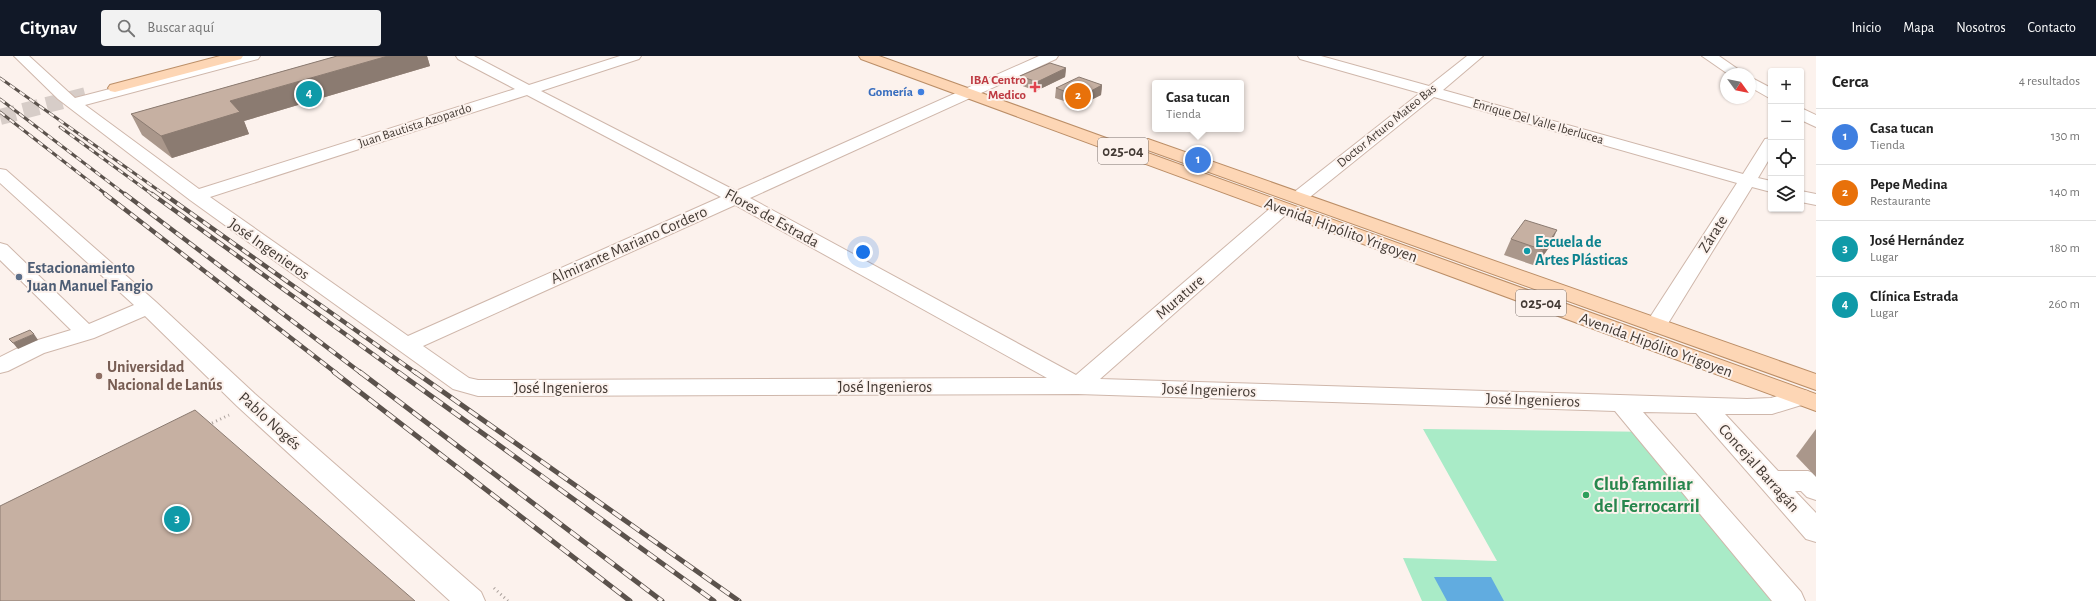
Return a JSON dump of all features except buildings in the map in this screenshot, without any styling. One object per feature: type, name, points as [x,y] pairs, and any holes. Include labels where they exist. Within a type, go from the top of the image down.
[{"type":"main road","points":[[115,88],[236,56]]},
{"type":"main road","name":"Avenida Hipólito Yrigoyen","points":[[866,56],[966,93],[1656,325],[1811,394]]},
{"type":"main road","name":"Avenida Hipólito Yrigoyen","points":[[903,56],[984,85],[1290,203],[1811,394]]},
{"type":"street","name":"José Ingenieros","points":[[21,56],[69,99],[196,196],[405,346],[461,384],[478,388],[1078,386],[1747,407],[1772,406],[1811,394]]},
{"type":"street","points":[[69,99],[220,56]]},
{"type":"street","points":[[69,99],[254,56]]},
{"type":"street","name":"Flores de Estrada","points":[[463,56],[530,89],[735,197],[1078,386]]},
{"type":"street","name":"Juan Bautista Azopardo","points":[[196,196],[634,56]]},
{"type":"street","name":"Almirante Mariano Cordero","points":[[405,346],[1051,56]]},
{"type":"street","name":"Enrique Del Valle Iberlucea","points":[[1306,56],[1768,186]]},
{"type":"street","name":"Doctor Arturo Mateo Bas","points":[[1290,203],[1476,56]]},
{"type":"street","points":[[1709,56],[1728,68]]},
{"type":"street","points":[[1756,85],[1768,92]]},
{"type":"street","name":"Zárate","points":[[1656,325],[1746,180],[1768,147]]},
{"type":"street","name":"Pablo Nogés","points":[[0,174],[148,307],[250,403],[470,601]]},
{"type":"street","points":[[1804,197],[1816,200]]},
{"type":"street","name":"Murature","points":[[1078,386],[1290,203]]},
{"type":"street","points":[[0,249],[86,333]]},
{"type":"street","points":[[0,366],[36,348],[86,333],[148,307]]},
{"type":"street","points":[[0,370],[44,357],[86,333]]},
{"type":"street","points":[[1621,402],[1790,601]]},
{"type":"street","name":"Concejal Barragán","points":[[1702,405],[1769,481],[1816,531]]},
{"type":"street","points":[[1769,481],[1808,481],[1816,490]]},
{"type":"path","points":[[207,426],[235,412]]},
{"type":"green space","name":"Club familiar del Ferrocarril","points":[[1423,429],[1657,432],[1805,601],[1422,601],[1403,558],[1497,561]]},
{"type":"water","points":[[1434,577],[1491,577],[1504,601],[1447,601]]},
{"type":"tunnel","points":[[0,117],[90,94]]},
{"type":"railway","points":[[0,78],[165,195]]},
{"type":"railway","points":[[0,99],[126,195]]},
{"type":"railway","points":[[0,112],[107,195]]},
{"type":"railway","points":[[60,127],[153,195]]},
{"type":"railway","points":[[105,194],[336,373]]},
{"type":"railway","points":[[125,194],[361,373]]},
{"type":"railway","points":[[152,194],[399,373]]},
{"type":"railway","points":[[164,194],[416,373]]},
{"type":"railway","points":[[334,372],[630,601]]},
{"type":"railway","points":[[360,372],[662,601]]},
{"type":"railway","points":[[398,372],[714,601]]},
{"type":"railway","points":[[415,372],[739,601]]},
{"type":"place","name":"IBA Centro Medico","points":[[1035,87]]},
{"type":"place","name":"Gomería","points":[[921,92]]},
{"type":"place","name":"Clínica Estrada","points":[[309,94]]},
{"type":"place","name":"Pepe Medina","points":[[1078,96]]},
{"type":"place","name":"Casa tucan","points":[[1198,160]]},
{"type":"place","name":"Escuela de Artes Plásticas","points":[[1527,251]]},
{"type":"place","name":"Estacionamiento Juan Manuel Fangio","points":[[19,277]]},
{"type":"place","name":"Universidad Nacional de Lanús","points":[[99,376]]},
{"type":"place","name":"Club familiar del Ferrocarril","points":[[1586,495]]},
{"type":"place","name":"José Hernández","points":[[177,519]]}]
